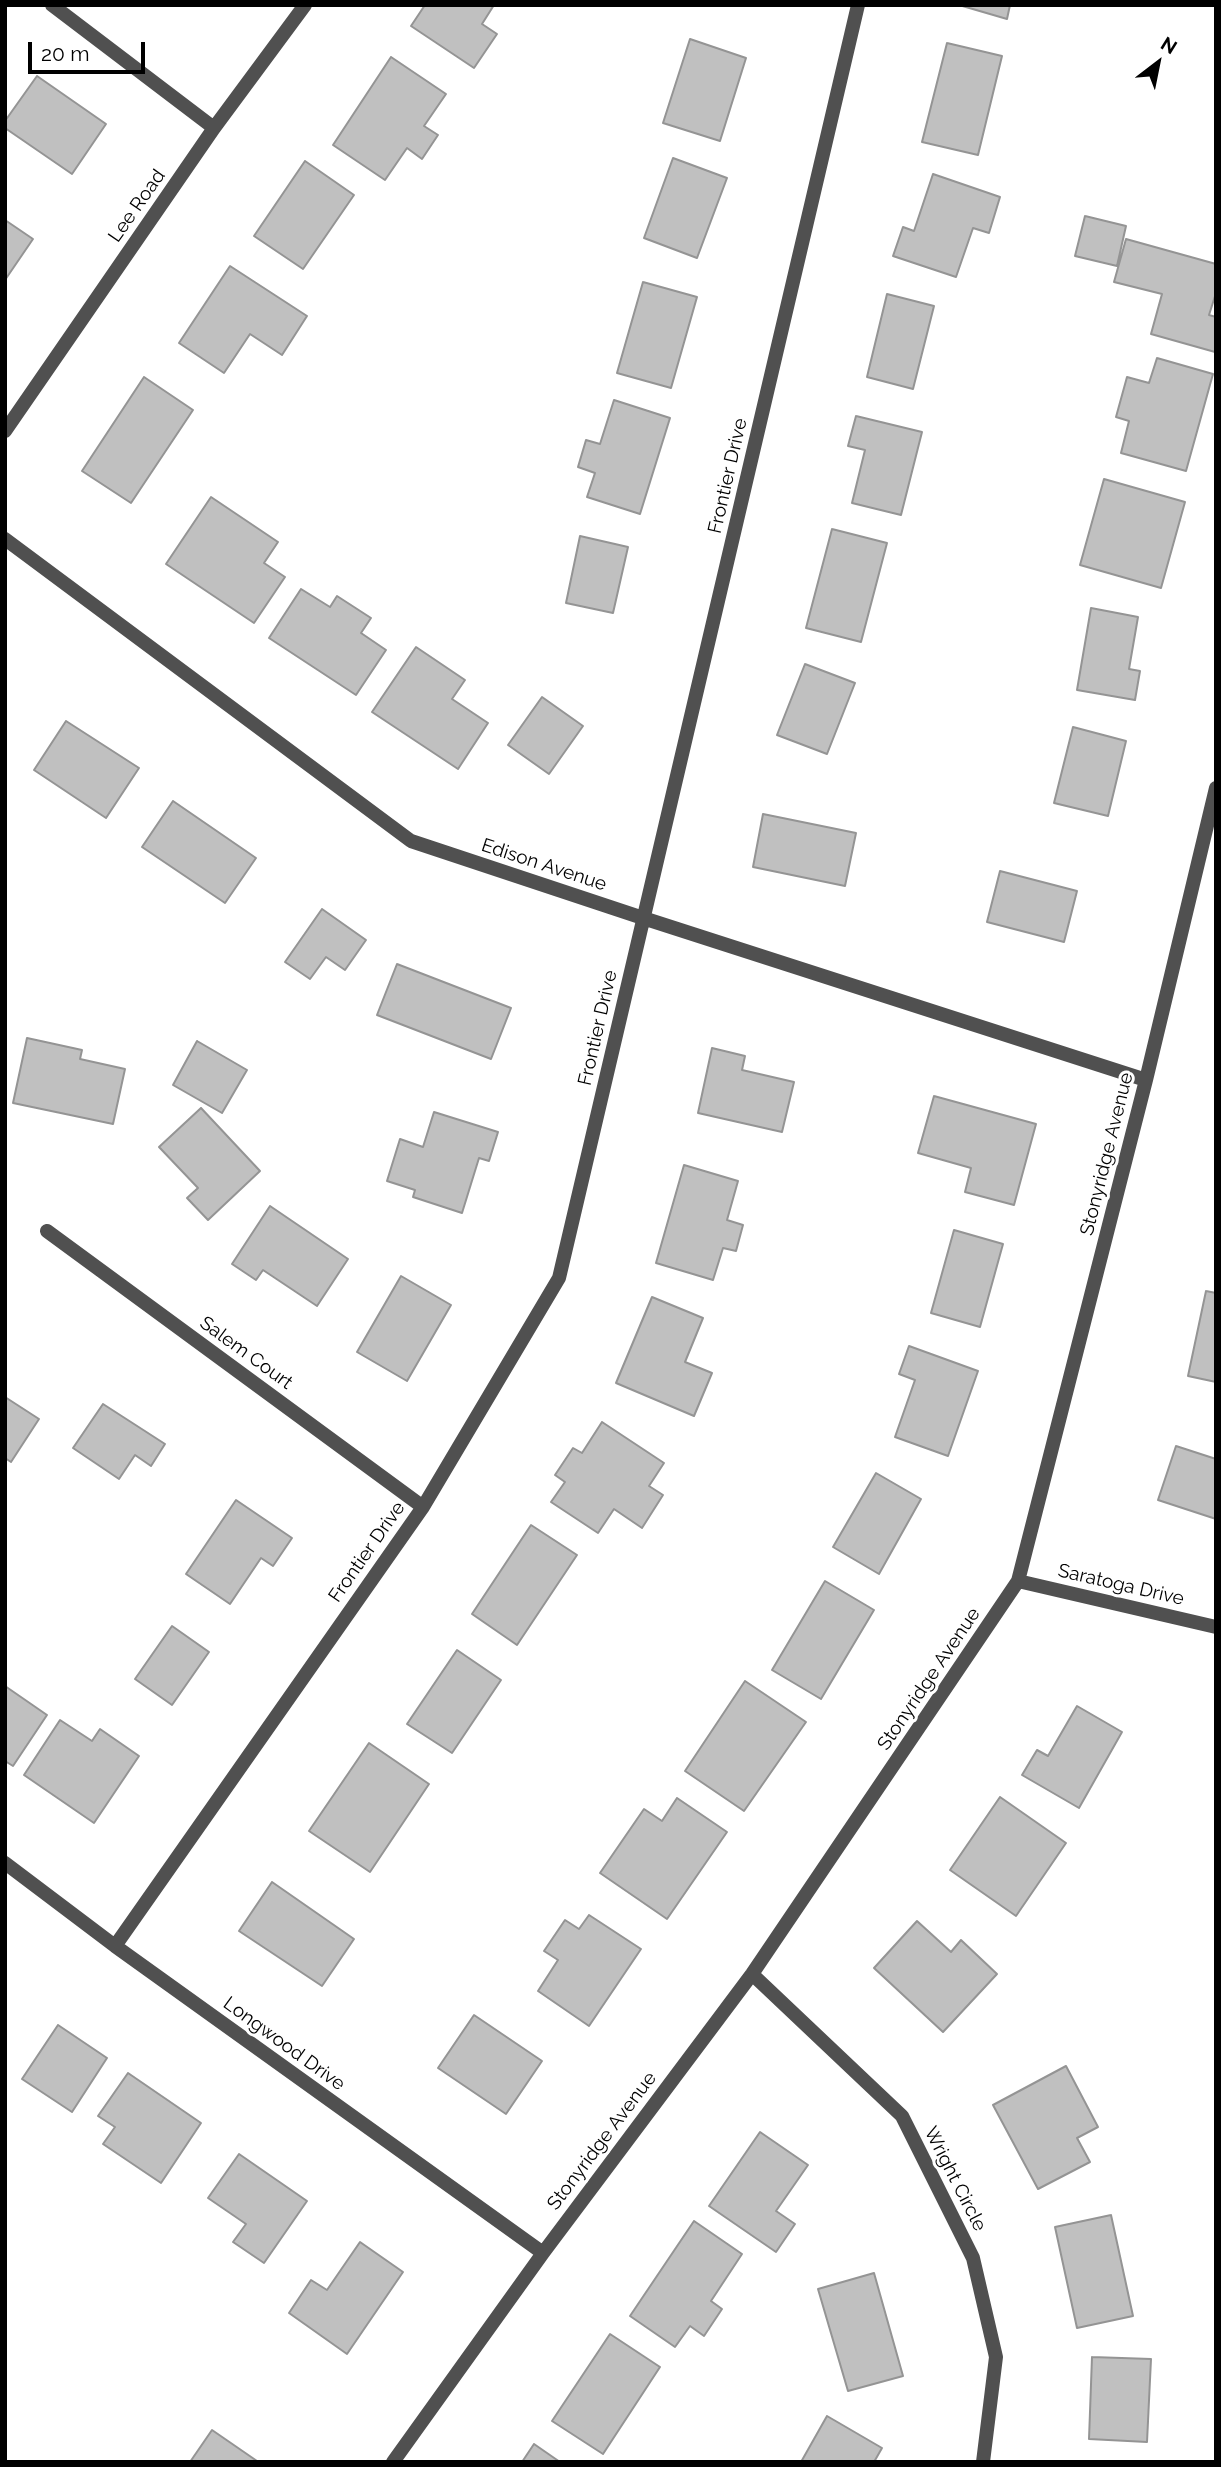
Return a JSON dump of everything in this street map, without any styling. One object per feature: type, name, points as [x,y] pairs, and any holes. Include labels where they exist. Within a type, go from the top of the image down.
[{"type":"street","points":[[52,5],[214,128]]},
{"type":"street","name":"Lee Road","points":[[5,431],[214,128],[305,5]]},
{"type":"street","name":"Frontier Drive","points":[[115,1946],[423,1507],[559,1278],[858,5]]},
{"type":"street","name":"Edison Avenue","points":[[5,540],[411,841],[1146,1080]]},
{"type":"street","name":"Stonyridge Avenue","points":[[393,2462],[543,2253],[752,1974],[1018,1581],[1146,1080],[1216,788]]},
{"type":"street","name":"Salem Court","points":[[47,1231],[423,1507]]},
{"type":"street","name":"Saratoga Drive","points":[[1018,1581],[1216,1627]]},
{"type":"street","name":"Longwood Drive","points":[[5,1863],[115,1946],[543,2253]]},
{"type":"street","name":"Wright Circle","points":[[752,1974],[902,2116],[974,2258],[996,2357],[983,2462]]},
{"type":"building","points":[[425,5],[494,5],[482,24],[497,34],[474,68],[411,26]]},
{"type":"building","points":[[959,5],[1010,5],[1007,19]]},
{"type":"building","points":[[690,39],[746,58],[720,141],[663,123]]},
{"type":"building","points":[[947,43],[1002,56],[978,155],[922,142]]},
{"type":"building","points":[[391,57],[446,94],[424,126],[438,135],[422,159],[407,148],[385,180],[333,145]]},
{"type":"building","points":[[37,76],[106,124],[72,174],[5,128],[5,121]]},
{"type":"building","points":[[673,158],[727,178],[697,258],[644,238]]},
{"type":"building","points":[[305,161],[354,195],[303,269],[254,236]]},
{"type":"building","points":[[933,174],[1000,197],[989,233],[973,228],[956,277],[893,256],[903,227],[914,231]]},
{"type":"building","points":[[1085,216],[1126,226],[1117,266],[1075,256]]},
{"type":"building","points":[[5,220],[33,239],[5,280]]},
{"type":"building","points":[[1126,239],[1216,264],[1216,293],[1209,315],[1216,317],[1215,352],[1151,334],[1162,294],[1114,282]]},
{"type":"building","points":[[230,266],[307,316],[282,355],[250,334],[224,373],[179,343]]},
{"type":"building","points":[[643,282],[697,297],[671,388],[617,373]]},
{"type":"building","points":[[887,294],[934,306],[913,389],[867,377]]},
{"type":"building","points":[[1157,358],[1213,374],[1186,471],[1121,453],[1129,421],[1116,417],[1127,377],[1149,383]]},
{"type":"building","points":[[144,377],[193,410],[131,503],[82,471]]},
{"type":"building","points":[[614,400],[670,418],[640,514],[587,497],[595,473],[578,467],[586,440],[600,444]]},
{"type":"building","points":[[856,416],[922,432],[901,515],[852,503],[865,450],[848,446]]},
{"type":"building","points":[[1104,479],[1185,502],[1161,588],[1080,565]]},
{"type":"building","points":[[211,497],[278,542],[264,563],[285,577],[254,623],[166,564]]},
{"type":"building","points":[[832,529],[887,543],[861,642],[806,628]]},
{"type":"building","points":[[580,536],[628,547],[613,613],[566,603]]},
{"type":"building","points":[[301,589],[330,607],[337,596],[371,618],[361,633],[386,650],[356,695],[269,638]]},
{"type":"building","points":[[1091,608],[1138,617],[1129,669],[1140,671],[1135,700],[1077,690]]},
{"type":"building","points":[[416,647],[465,680],[452,699],[488,723],[458,769],[372,712]]},
{"type":"building","points":[[805,664],[855,683],[827,754],[777,735]]},
{"type":"building","points":[[542,697],[583,726],[549,774],[508,745]]},
{"type":"building","points":[[66,721],[139,768],[106,818],[34,770]]},
{"type":"building","points":[[1073,727],[1126,741],[1108,816],[1054,803]]},
{"type":"building","points":[[173,801],[256,858],[225,903],[142,847]]},
{"type":"building","points":[[763,814],[856,833],[845,886],[753,867]]},
{"type":"building","points":[[1000,871],[1077,891],[1064,942],[987,922]]},
{"type":"building","points":[[322,909],[366,940],[345,970],[326,957],[310,979],[285,962]]},
{"type":"building","points":[[397,964],[511,1008],[491,1059],[377,1015]]},
{"type":"building","points":[[27,1038],[82,1050],[80,1059],[125,1069],[113,1124],[13,1103]]},
{"type":"building","points":[[197,1041],[247,1070],[222,1113],[173,1085]]},
{"type":"building","points":[[712,1048],[745,1056],[742,1070],[794,1082],[782,1132],[698,1113]]},
{"type":"building","points":[[934,1096],[1036,1124],[1014,1205],[965,1192],[971,1168],[918,1153]]},
{"type":"building","points":[[201,1108],[260,1171],[208,1220],[187,1198],[198,1188],[159,1147]]},
{"type":"building","points":[[434,1112],[498,1132],[489,1161],[479,1158],[462,1213],[413,1197],[415,1190],[387,1181],[400,1139],[423,1147]]},
{"type":"building","points":[[684,1165],[738,1181],[727,1220],[743,1225],[736,1251],[723,1248],[713,1280],[656,1263]]},
{"type":"building","points":[[270,1206],[348,1259],[317,1306],[263,1270],[256,1280],[232,1264]]},
{"type":"building","points":[[954,1230],[1003,1244],[980,1327],[931,1313]]},
{"type":"building","points":[[401,1276],[451,1305],[407,1381],[357,1352]]},
{"type":"building","points":[[1206,1291],[1216,1293],[1216,1382],[1188,1376]]},
{"type":"building","points":[[652,1297],[703,1318],[685,1362],[712,1373],[694,1416],[616,1383]]},
{"type":"building","points":[[909,1346],[978,1371],[948,1456],[895,1437],[915,1380],[899,1374]]},
{"type":"building","points":[[5,1397],[39,1419],[11,1462],[5,1458]]},
{"type":"building","points":[[103,1404],[165,1444],[151,1466],[135,1455],[119,1479],[73,1448]]},
{"type":"building","points":[[602,1422],[664,1463],[649,1486],[663,1495],[642,1528],[614,1509],[598,1533],[551,1502],[565,1482],[555,1475],[573,1448],[582,1453]]},
{"type":"building","points":[[1176,1446],[1216,1459],[1216,1519],[1158,1500]]},
{"type":"building","points":[[876,1473],[921,1499],[879,1574],[833,1547]]},
{"type":"building","points":[[236,1500],[292,1538],[273,1566],[261,1558],[230,1604],[186,1574]]},
{"type":"building","points":[[531,1525],[577,1555],[517,1645],[472,1614]]},
{"type":"building","points":[[825,1581],[874,1610],[821,1699],[772,1670]]},
{"type":"building","points":[[172,1626],[209,1652],[172,1705],[135,1679]]},
{"type":"building","points":[[457,1650],[501,1680],[452,1753],[407,1724]]},
{"type":"building","points":[[745,1681],[806,1722],[744,1811],[685,1771]]},
{"type":"building","points":[[5,1686],[47,1715],[13,1766],[5,1761]]},
{"type":"building","points":[[1077,1706],[1122,1732],[1079,1808],[1022,1775],[1037,1750],[1048,1756]]},
{"type":"building","points":[[60,1720],[92,1741],[100,1729],[139,1756],[94,1823],[24,1775]]},
{"type":"building","points":[[369,1743],[429,1784],[370,1872],[309,1831]]},
{"type":"building","points":[[1000,1797],[1066,1843],[1016,1916],[950,1870]]},
{"type":"building","points":[[677,1798],[727,1832],[667,1919],[600,1873],[644,1809],[662,1821]]},
{"type":"building","points":[[272,1882],[354,1939],[322,1986],[239,1931]]},
{"type":"building","points":[[589,1915],[641,1949],[589,2026],[538,1991],[558,1960],[544,1951],[565,1920],[579,1929]]},
{"type":"building","points":[[917,1921],[951,1952],[961,1940],[997,1974],[943,2032],[874,1968]]},
{"type":"building","points":[[474,2015],[542,2061],[506,2114],[438,2068]]},
{"type":"building","points":[[58,2025],[107,2058],[72,2112],[22,2079]]},
{"type":"building","points":[[1066,2066],[1098,2127],[1077,2138],[1090,2162],[1038,2189],[993,2105]]},
{"type":"building","points":[[128,2073],[201,2123],[161,2183],[103,2144],[115,2127],[98,2116]]},
{"type":"building","points":[[760,2132],[808,2165],[776,2211],[795,2224],[776,2252],[709,2206]]},
{"type":"building","points":[[239,2154],[307,2201],[264,2263],[233,2242],[246,2224],[208,2198]]},
{"type":"building","points":[[1111,2215],[1133,2316],[1077,2328],[1055,2227]]},
{"type":"building","points":[[694,2221],[742,2254],[711,2301],[722,2309],[704,2336],[690,2326],[675,2347],[630,2316]]},
{"type":"building","points":[[360,2242],[403,2272],[347,2354],[289,2313],[311,2280],[327,2290]]},
{"type":"building","points":[[874,2273],[903,2376],[848,2391],[818,2289]]},
{"type":"building","points":[[610,2334],[660,2367],[603,2454],[552,2421]]},
{"type":"building","points":[[1092,2357],[1151,2359],[1147,2442],[1089,2439]]},
{"type":"building","points":[[827,2416],[882,2448],[874,2462],[801,2462]]},
{"type":"building","points":[[212,2430],[257,2461],[257,2462],[190,2462]]},
{"type":"building","points":[[534,2444],[560,2462],[522,2462]]}]
